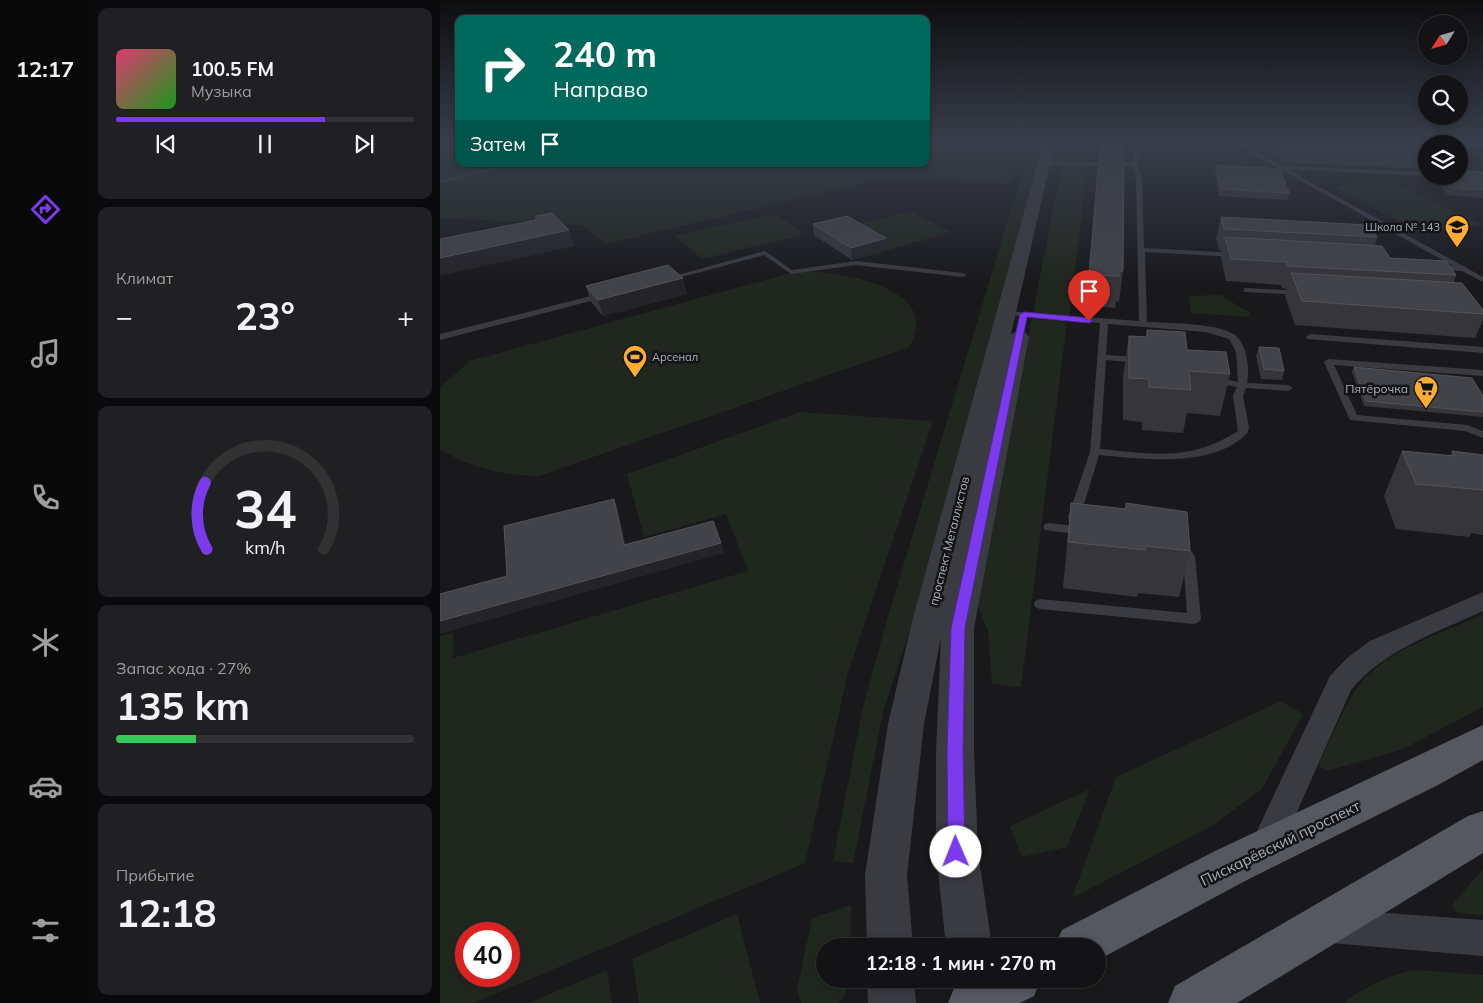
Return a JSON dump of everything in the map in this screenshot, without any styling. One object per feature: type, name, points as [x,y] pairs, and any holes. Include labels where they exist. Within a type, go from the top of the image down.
[{"type":"main road","name":"Пискарёвский проспект","points":[[1093,938],[1265,848],[1424,773],[1483,741]]},
{"type":"main road","points":[[1192,1003],[1483,830]]},
{"type":"main road","points":[[974,997],[996,988]]},
{"type":"street","name":"проспект Металлистов","points":[[968,938],[956,852],[955,752],[958,628],[1015,314],[1041,189]]},
{"type":"street","name":"проспект Металлистов","points":[[890,938],[886,875],[906,724],[928,622],[1015,314]]},
{"type":"street","points":[[1265,848],[1340,684],[1356,666],[1379,648],[1483,601]]},
{"type":"street","points":[[1321,926],[1483,938]]},
{"type":"street","points":[[891,988],[892,1003]]},
{"type":"lane","points":[[1139,189],[1143,324]]},
{"type":"lane","points":[[1319,189],[1483,280]]},
{"type":"lane","points":[[1141,250],[1248,256]]},
{"type":"lane","points":[[660,280],[765,253],[791,272],[856,263],[963,275]]},
{"type":"lane","points":[[1425,266],[1462,269]]},
{"type":"lane","points":[[1248,290],[1306,293]]},
{"type":"lane","points":[[440,337],[612,293]]},
{"type":"lane","points":[[1015,314],[1206,328],[1235,338],[1241,344],[1244,378],[1238,396],[1244,427],[1243,432],[1193,456],[1179,458],[1095,452]]},
{"type":"lane","points":[[1070,530],[1095,452],[1104,322]]},
{"type":"lane","points":[[1310,337],[1483,350]]},
{"type":"lane","points":[[1102,357],[1148,360]]},
{"type":"lane","points":[[1483,373],[1328,362],[1353,418],[1467,428],[1483,435]]},
{"type":"lane","points":[[1206,377],[1224,383],[1288,388]]},
{"type":"lane","points":[[1049,527],[1097,533]]},
{"type":"lane","points":[[1040,604],[1194,619],[1189,556],[1184,546],[1170,540]]},
{"type":"shaded area","points":[[440,189],[840,189],[605,244],[583,225],[440,218]]},
{"type":"shaded area","points":[[1017,189],[1030,189],[914,618],[883,712],[853,863],[833,861],[862,711],[888,616]]},
{"type":"shaded area","points":[[1057,189],[1085,189],[1069,316],[1033,313]]},
{"type":"shaded area","points":[[1337,189],[1407,189],[1483,225],[1420,233]]},
{"type":"shaded area","points":[[910,211],[951,232],[852,260],[814,235]]},
{"type":"shaded area","points":[[769,215],[778,216],[803,232],[799,236],[702,259],[675,236]]},
{"type":"shaded area","name":"Арсенал","points":[[798,271],[836,274],[859,279],[881,286],[900,296],[912,309],[916,326],[909,347],[539,476],[488,470],[463,462],[440,449],[440,387],[470,361]]},
{"type":"shaded area","points":[[1220,295],[1249,312],[1250,317],[1191,313],[1188,296]]},
{"type":"shaded area","points":[[1032,318],[1067,322],[1021,687],[992,684],[988,631],[977,604]]},
{"type":"shaded area","points":[[800,412],[933,421],[848,673],[805,863],[520,984],[520,922],[455,922],[455,987],[512,987],[474,1003],[440,1003],[440,636],[453,632],[453,658],[748,571],[726,514],[644,537],[627,474]]},
{"type":"shaded area","points":[[1483,614],[1483,707],[1403,749],[1327,771],[1320,767],[1319,764],[1344,711],[1353,694],[1365,679],[1394,655],[1412,645]]},
{"type":"shaded area","points":[[1281,701],[1303,714],[1262,789],[1212,826],[1072,898],[1116,777]]},
{"type":"shaded area","points":[[1090,789],[1067,847],[1022,857],[1010,826]]},
{"type":"shaded area","points":[[1483,869],[1483,915],[1457,913],[1452,905]]},
{"type":"shaded area","points":[[851,905],[851,938],[816,938],[816,988],[847,988],[839,1003],[801,1003],[797,990],[812,918]]},
{"type":"shaded area","points":[[737,914],[760,1003],[639,1003],[632,959]]},
{"type":"shaded area","points":[[607,970],[612,1003],[529,1003]]},
{"type":"shaded area","points":[[1418,970],[1483,975],[1483,1003],[1343,1003],[1361,991],[1387,978]]},
{"type":"building","points":[[1096,189],[1124,189],[1123,271],[1119,271],[1119,276],[1089,275]]},
{"type":"building","points":[[1221,189],[1287,189],[1289,193]]},
{"type":"building","points":[[552,213],[569,230],[440,258],[440,239],[536,220],[536,216]]},
{"type":"building","points":[[847,216],[886,238],[851,248],[813,224]]},
{"type":"building","points":[[1221,217],[1369,225],[1377,237],[1224,229]]},
{"type":"building","points":[[1225,237],[1382,246],[1390,258],[1446,261],[1456,275],[1288,266],[1287,262],[1231,259]]},
{"type":"building","points":[[668,265],[683,278],[598,300],[586,286]]},
{"type":"building","points":[[1291,273],[1462,283],[1483,310],[1483,314],[1302,301]]},
{"type":"building","points":[[1147,330],[1185,332],[1187,350],[1226,352],[1230,374],[1189,371],[1191,390],[1149,387],[1149,379],[1129,378],[1129,336],[1147,337]]},
{"type":"building","points":[[1259,347],[1279,348],[1284,371],[1264,369]]},
{"type":"building","points":[[1354,367],[1472,378],[1483,396],[1483,412],[1366,401]]},
{"type":"building","points":[[1402,451],[1455,456],[1452,451],[1483,455],[1483,490],[1416,484]]},
{"type":"building","points":[[614,499],[624,545],[713,521],[721,543],[440,621],[440,594],[507,576],[504,526]]},
{"type":"building","points":[[1071,503],[1126,509],[1126,503],[1187,512],[1190,551],[1146,546],[1146,550],[1068,542]]},
{"type":"place","name":"Школа № 143","points":[[1457,248]]},
{"type":"place","name":"Арсенал","points":[[635,378]]},
{"type":"place","name":"Пятёрочка","points":[[1426,409]]},
{"type":"route","points":[[956,852],[955,752],[958,628],[1024,314],[1089,321]]}]
